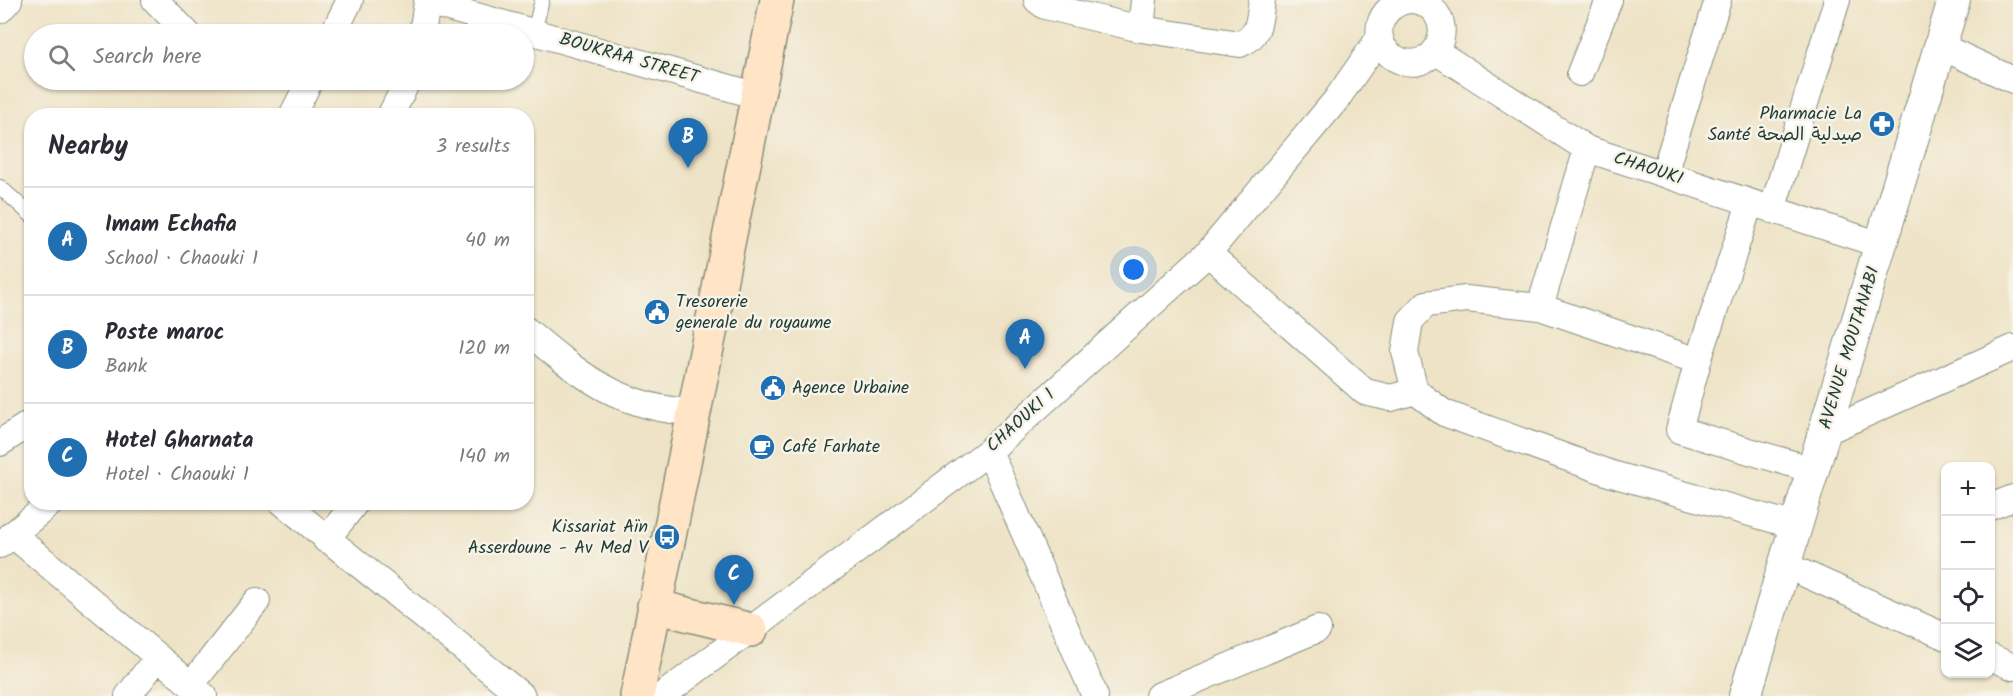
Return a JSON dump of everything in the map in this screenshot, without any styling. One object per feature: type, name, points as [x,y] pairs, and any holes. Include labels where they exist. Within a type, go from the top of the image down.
[{"type":"main road","points":[[638,696],[654,606],[777,0]]},
{"type":"main road","points":[[654,606],[751,630]]},
{"type":"street","points":[[0,10],[9,0]]},
{"type":"street","points":[[155,0],[178,24]]},
{"type":"street","points":[[338,24],[350,0]]},
{"type":"street","points":[[1036,0],[1045,6],[1141,28],[1240,44],[1251,40],[1257,30],[1262,0]]},
{"type":"street","points":[[1141,28],[1144,0]]},
{"type":"street","points":[[1580,73],[1609,0]]},
{"type":"street","points":[[1664,174],[1718,0]]},
{"type":"street","points":[[1813,470],[1680,430],[1698,361],[1761,207],[1837,0]]},
{"type":"street","name":"AVENUE MOUTANABI","points":[[1746,696],[1954,0]]},
{"type":"street","name":"BOUKRAA STREET","points":[[424,24],[428,1],[507,24]]},
{"type":"street","points":[[1406,1],[1440,6],[1442,36],[1435,51],[1417,62],[1396,59],[1388,54],[1380,37],[1383,17],[1406,1]]},
{"type":"street","name":"BOUKRAA STREET","points":[[534,32],[758,96]]},
{"type":"street","name":"CHAOUKI 1","points":[[662,696],[988,451],[1208,253],[1336,100],[1380,37]]},
{"type":"street","points":[[1940,46],[2013,80]]},
{"type":"street","name":"CHAOUKI","points":[[1435,51],[1587,149],[1881,244]]},
{"type":"street","name":"CHAOUKI 1","points":[[1336,100],[1396,59]]},
{"type":"street","points":[[296,108],[305,90]]},
{"type":"street","points":[[394,108],[403,90]]},
{"type":"street","points":[[1540,307],[1587,149]]},
{"type":"street","points":[[1208,253],[1365,392],[1391,398],[1415,391]]},
{"type":"street","points":[[1698,361],[1540,307],[1466,299],[1426,304],[1410,321],[1405,352],[1415,391],[1444,413],[1612,474],[1796,526]]},
{"type":"street","points":[[534,337],[566,365],[605,389],[648,406],[695,412]]},
{"type":"street","points":[[1825,432],[2013,348]]},
{"type":"street","points":[[0,442],[24,427]]},
{"type":"street","points":[[988,451],[1095,696]]},
{"type":"street","points":[[1995,505],[2013,498]]},
{"type":"street","points":[[42,510],[6,540],[158,657],[197,690],[257,601]]},
{"type":"street","points":[[291,510],[522,696]]},
{"type":"street","points":[[326,540],[350,510]]},
{"type":"street","points":[[1785,565],[1941,635]]},
{"type":"street","points":[[1158,696],[1318,629]]},
{"type":"street","points":[[128,696],[158,657]]},
{"type":"street","points":[[1995,659],[2013,667]]},
{"type":"lane","points":[[534,32],[542,0]]},
{"type":"lane","points":[[0,187],[24,209]]},
{"type":"place","name":"Pharmacie La Santé صيدلية الصحة","points":[[1882,124]]},
{"type":"place","name":"Poste maroc","points":[[688,168]]},
{"type":"place","name":"Tresorerie generale du royaume","points":[[657,312]]},
{"type":"place","name":"Imam Echafia","points":[[1025,369]]},
{"type":"place","name":"Agence Urbaine","points":[[773,388]]},
{"type":"place","name":"Café Farhate","points":[[762,447]]},
{"type":"place","name":"Kissariat Aïn Asserdoune - Av Med V","points":[[667,537]]},
{"type":"place","name":"Hotel Gharnata","points":[[734,605]]}]
